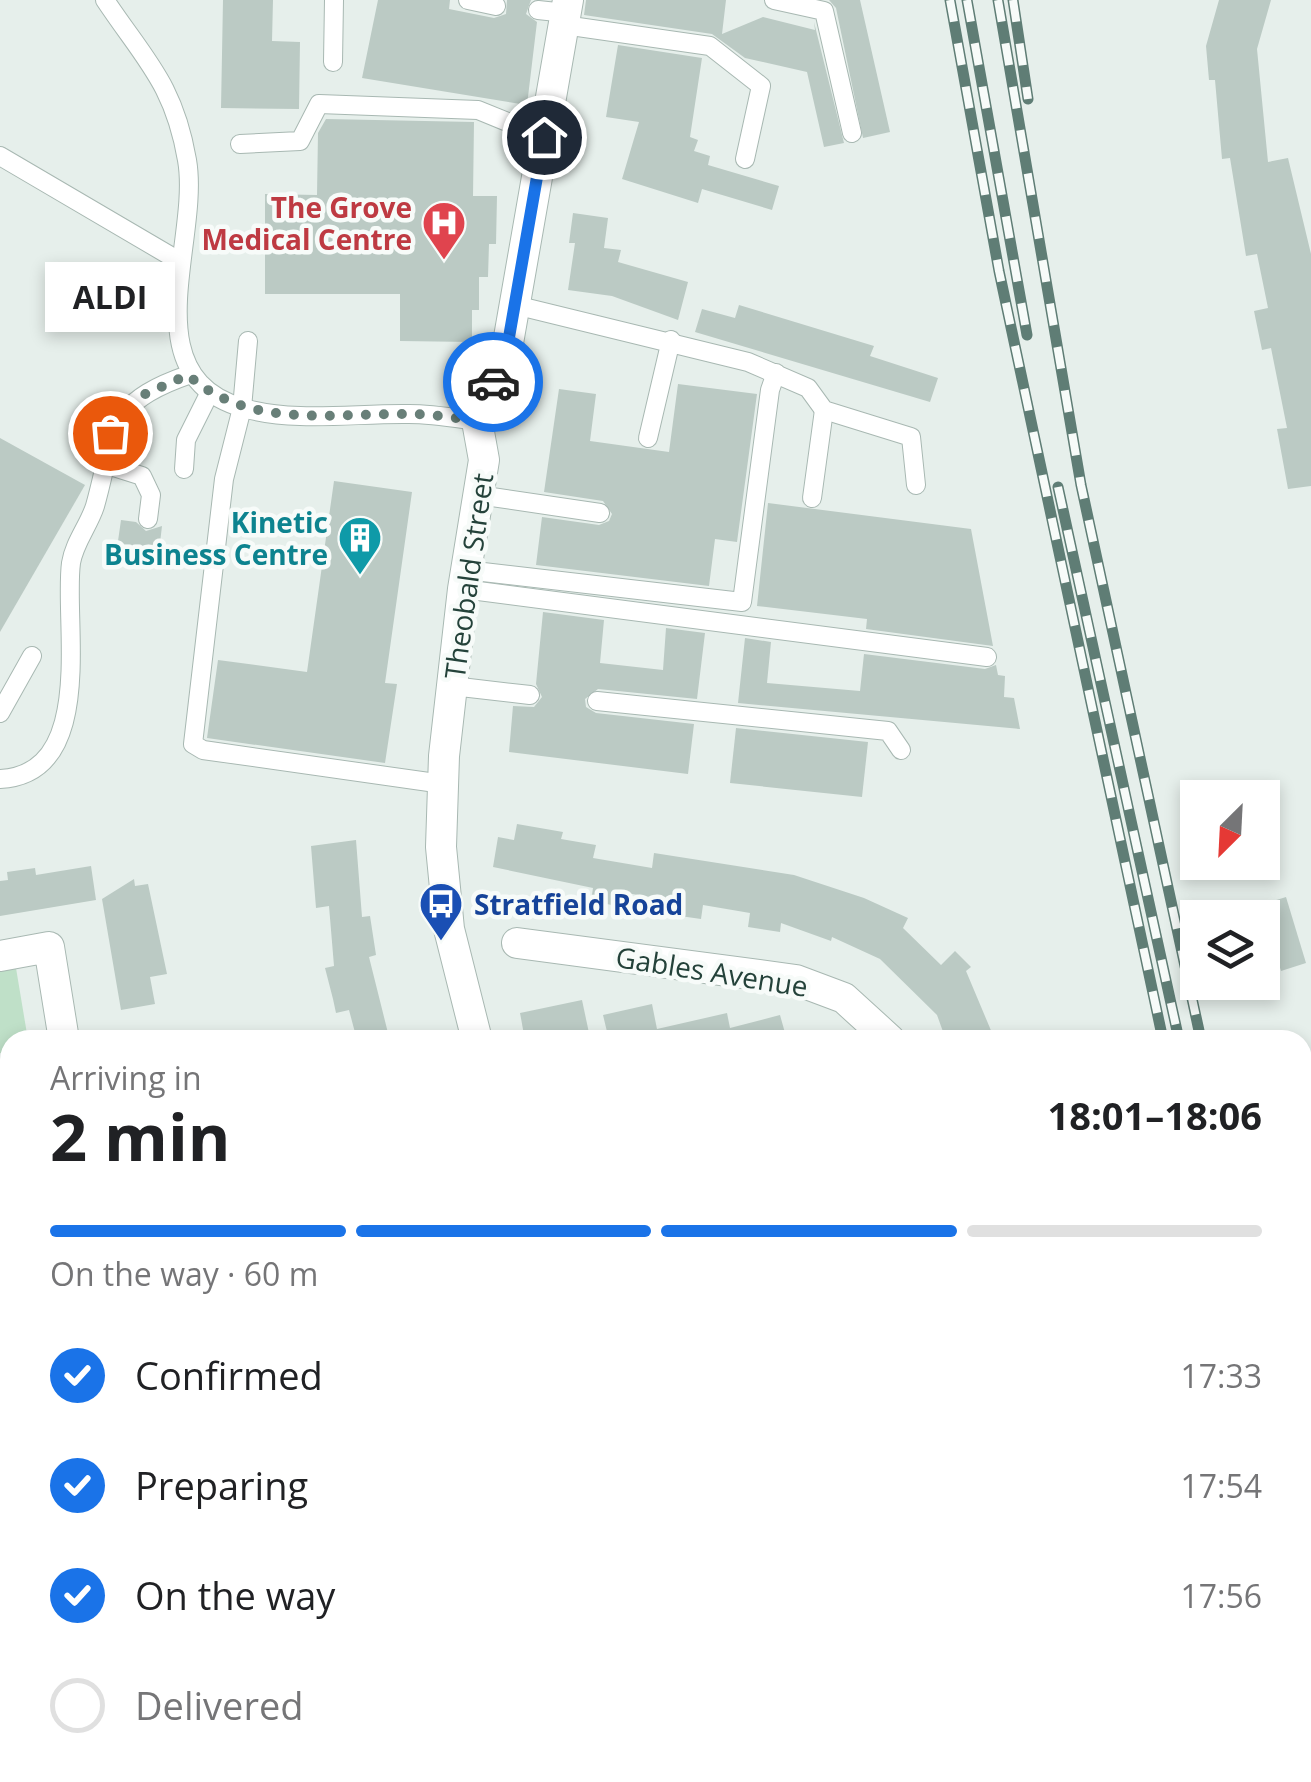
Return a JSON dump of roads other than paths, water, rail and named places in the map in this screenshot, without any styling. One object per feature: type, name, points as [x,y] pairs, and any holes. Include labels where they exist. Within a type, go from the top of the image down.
[{"type":"street","name":"Theobald Street","points":[[474,1030],[449,930],[441,848],[443,784],[464,580],[484,460],[477,421],[508,343],[544,137],[559,12]]},
{"type":"street","name":"Gables Avenue","points":[[516,942],[796,980],[844,998],[879,1030]]},
{"type":"street","points":[[0,956],[49,947],[62,1030]]},
{"type":"lane","points":[[105,0],[156,68],[176,113],[188,164],[179,261],[181,334],[188,375],[209,394],[242,408],[287,416],[412,414],[477,421]]},
{"type":"lane","points":[[333,62],[334,0]]},
{"type":"lane","points":[[468,0],[496,6]]},
{"type":"lane","points":[[774,0],[824,11],[852,132]]},
{"type":"lane","points":[[559,12],[710,46],[761,86],[745,159]]},
{"type":"lane","points":[[240,144],[300,142],[319,104],[478,110],[544,137]]},
{"type":"lane","points":[[0,156],[179,261]]},
{"type":"lane","points":[[515,306],[671,340],[808,388],[824,410],[911,438],[916,484]]},
{"type":"lane","points":[[648,438],[671,340]]},
{"type":"lane","points":[[248,341],[242,408],[224,479],[193,744],[203,750],[235,756],[443,784]]},
{"type":"lane","points":[[464,580],[742,602],[770,390],[776,374]]},
{"type":"lane","points":[[0,779],[30,769],[61,734],[69,703],[71,561],[94,509],[110,433],[134,399],[188,375]]},
{"type":"lane","points":[[184,469],[186,440],[209,394]]},
{"type":"lane","points":[[812,498],[824,410]]},
{"type":"lane","points":[[104,464],[142,476],[151,495],[148,519]]},
{"type":"lane","points":[[478,494],[600,514]]},
{"type":"lane","points":[[464,580],[987,658]]},
{"type":"lane","points":[[0,712],[32,656]]},
{"type":"lane","points":[[452,686],[530,695]]},
{"type":"lane","points":[[597,701],[888,732],[901,750]]},
{"type":"railway","points":[[950,0],[999,271],[1161,1030]]},
{"type":"railway","points":[[967,0],[1027,335]]},
{"type":"railway","points":[[998,0],[1081,485],[1199,1030]]},
{"type":"railway","points":[[1013,0],[1028,99]]},
{"type":"railway","points":[[1058,487],[1177,1030]]},
{"type":"place","name":"The Grove Medical Centre","points":[[444,261]]},
{"type":"place","name":"ALDI","points":[[110,433]]},
{"type":"place","name":"Kinetic Business Centre","points":[[360,576]]},
{"type":"place","name":"Stratfield Road","points":[[441,942]]}]
